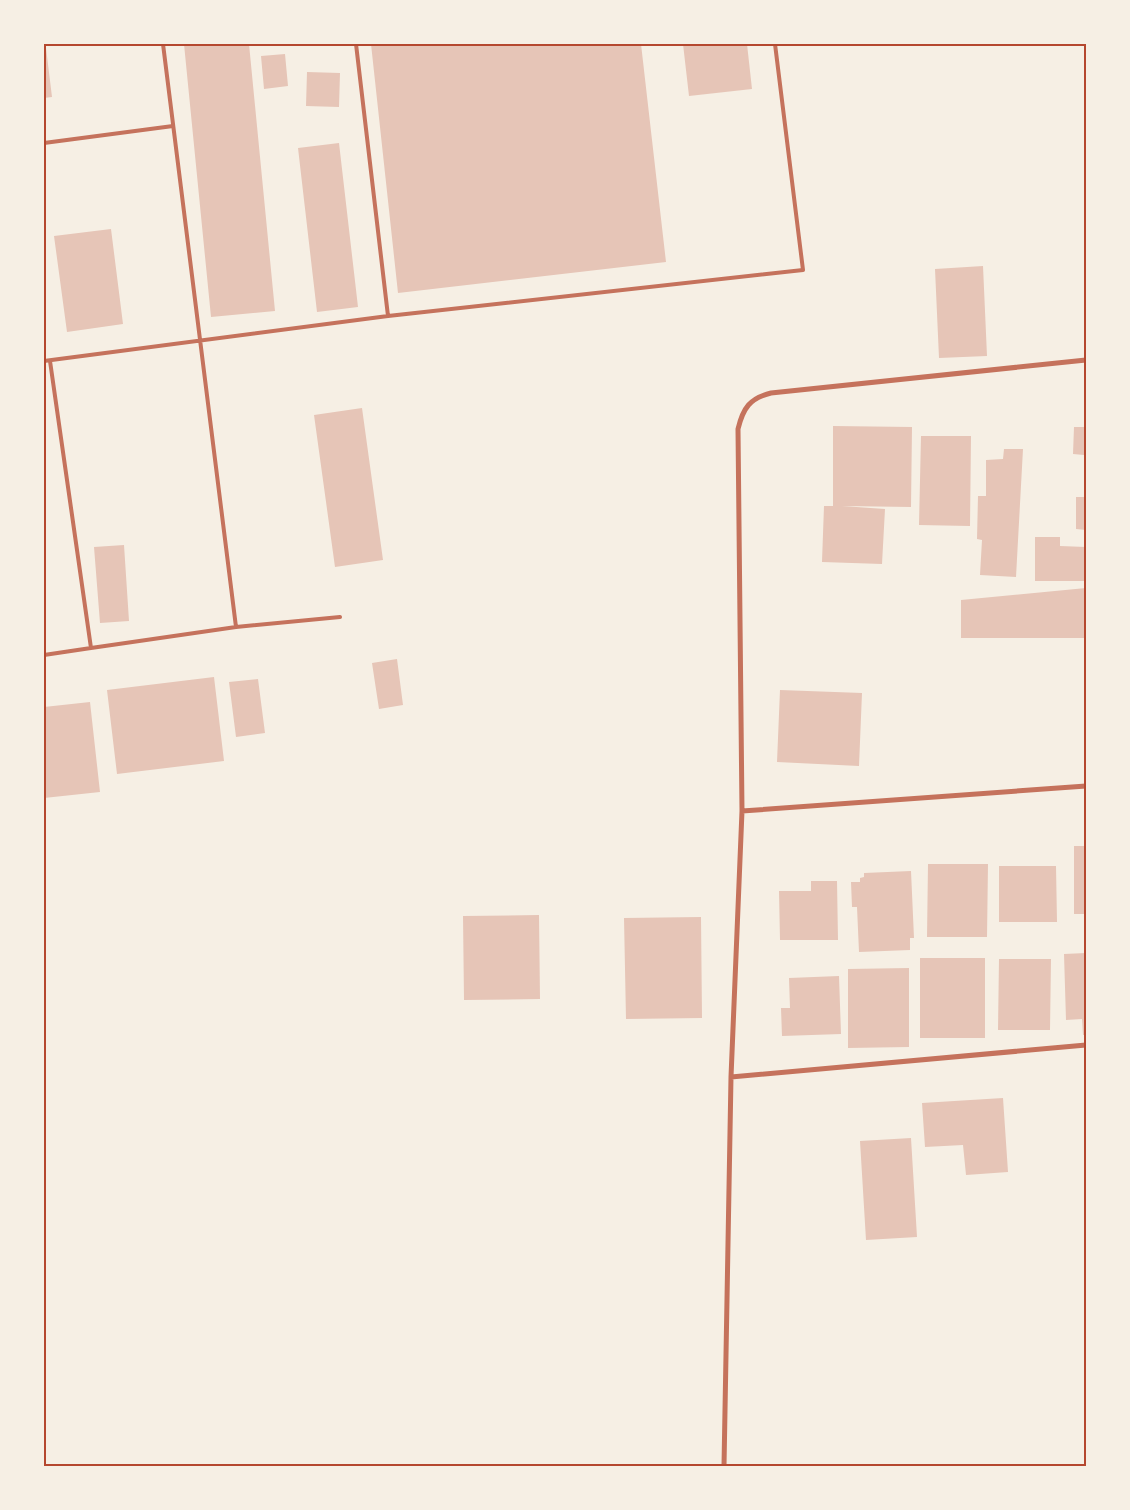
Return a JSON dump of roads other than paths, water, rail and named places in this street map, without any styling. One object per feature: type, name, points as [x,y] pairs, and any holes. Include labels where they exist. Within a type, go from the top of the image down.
[{"type":"street","points":[[724,1466],[731,1077],[742,811],[738,429],[741,414],[749,402],[758,396],[771,393],[1086,360]]},
{"type":"street","points":[[742,811],[1086,786]]},
{"type":"street","points":[[731,1077],[1086,1045]]},
{"type":"lane","points":[[163,44],[236,626]]},
{"type":"lane","points":[[356,44],[388,316]]},
{"type":"lane","points":[[44,362],[388,316],[803,270],[775,44]]},
{"type":"lane","points":[[44,143],[173,126]]},
{"type":"lane","points":[[50,361],[91,648]]},
{"type":"lane","points":[[44,655],[236,626],[340,617]]}]
